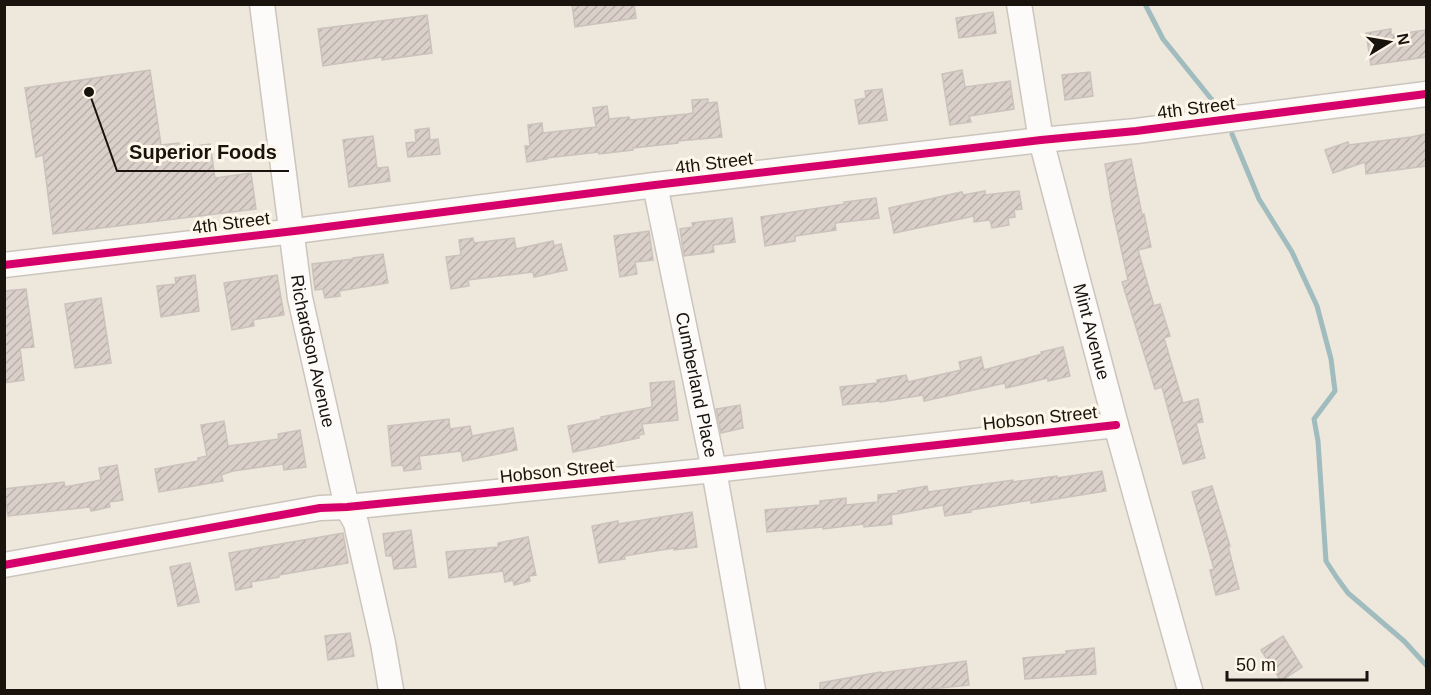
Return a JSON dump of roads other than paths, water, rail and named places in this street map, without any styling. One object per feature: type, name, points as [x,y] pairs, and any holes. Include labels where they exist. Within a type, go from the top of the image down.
[{"type":"street","name":"Richardson Avenue","points":[[262,4],[300,298],[347,507],[356,523],[383,643],[391,690]]},
{"type":"street","name":"Mint Avenue","points":[[1019,4],[1041,140],[1116,425],[1190,690]]},
{"type":"street","name":"4th Street","points":[[4,265],[655,184],[1136,131],[1426,94]]},
{"type":"street","name":"Cumberland Place","points":[[655,184],[714,470],[753,690]]},
{"type":"street","name":"Hobson Street","points":[[4,565],[320,508],[714,470],[1116,425]]},
{"type":"waterway","points":[[1145,4],[1163,39],[1217,106]]},
{"type":"waterway","points":[[1232,134],[1259,199],[1292,252],[1317,306],[1331,359],[1335,391],[1314,419],[1318,441],[1326,561],[1348,593],[1404,641],[1426,665]]},
{"type":"place","name":"Superior Foods","points":[[89,92]]}]
